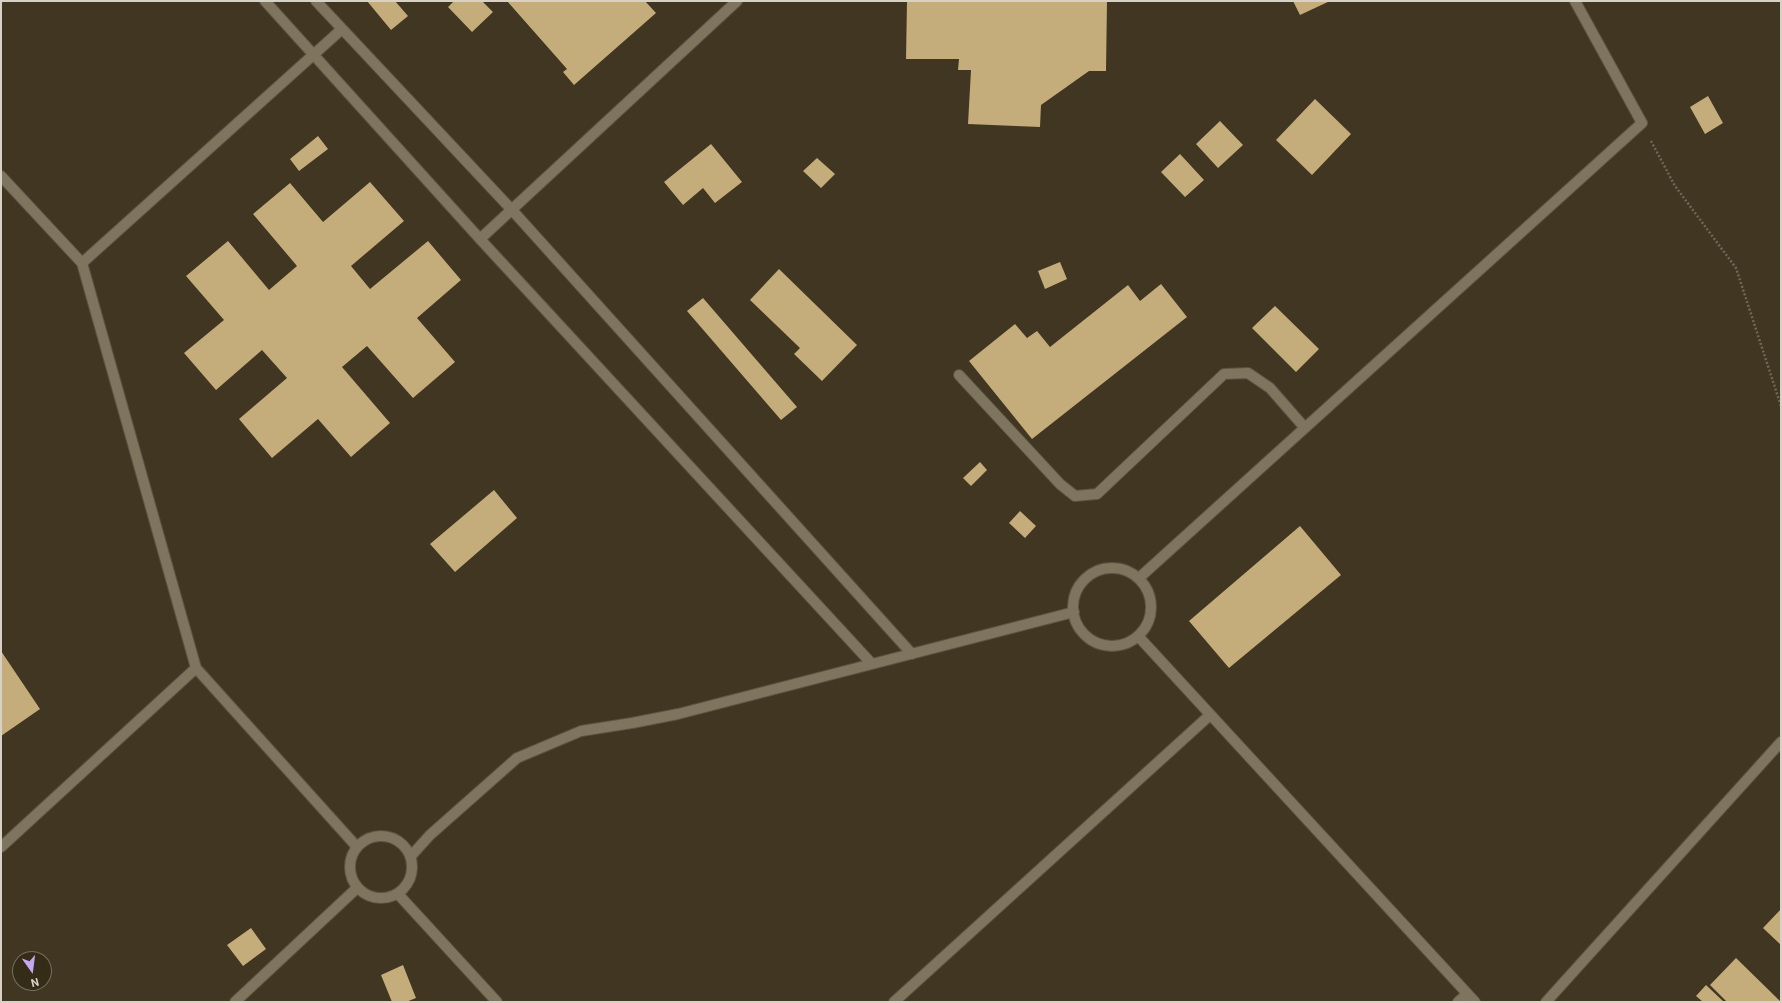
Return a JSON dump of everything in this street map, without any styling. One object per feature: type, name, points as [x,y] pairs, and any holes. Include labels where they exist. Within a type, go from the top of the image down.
[{"type":"lane","points":[[265,1],[480,239],[872,664]]},
{"type":"lane","points":[[316,1],[512,210],[912,654]]},
{"type":"lane","points":[[480,239],[737,1]]},
{"type":"lane","points":[[1139,578],[1642,123],[1575,1]]},
{"type":"lane","points":[[82,263],[342,29]]},
{"type":"lane","points":[[1,176],[82,263],[196,668],[356,847]]},
{"type":"lane","points":[[959,375],[1060,484],[1075,496],[1097,494],[1224,374],[1248,373],[1270,388],[1305,428]]},
{"type":"lane","points":[[1106,568],[1118,568],[1139,578],[1147,588],[1151,601],[1151,614],[1147,626],[1138,636],[1128,642],[1116,645],[1104,645],[1093,641],[1077,624],[1074,612],[1074,600],[1078,589],[1085,579],[1094,572],[1106,568]]},
{"type":"lane","points":[[411,856],[430,835],[517,758],[581,731],[678,714],[1074,612]]},
{"type":"lane","points":[[1138,636],[1475,1002]]},
{"type":"lane","points":[[1,846],[196,668]]},
{"type":"lane","points":[[894,1002],[1210,715]]},
{"type":"lane","points":[[1546,1002],[1781,742]]},
{"type":"lane","points":[[375,836],[386,836],[396,839],[405,846],[411,856],[413,866],[411,877],[406,887],[398,894],[388,898],[376,898],[366,895],[358,888],[352,879],[350,868],[351,857],[356,847],[365,840],[375,836]]},
{"type":"lane","points":[[235,1002],[358,888]]},
{"type":"lane","points":[[398,894],[497,1002]]},
{"type":"lane","points":[[1458,1002],[1467,994]]},
{"type":"path","points":[[1642,123],[1674,186],[1736,268],[1781,406]]},
{"type":"building","points":[[367,1],[395,1],[408,16],[391,30]]},
{"type":"building","points":[[454,1],[482,1],[493,12],[472,32],[448,7]]},
{"type":"building","points":[[507,1],[645,1],[656,13],[574,85],[563,72],[567,69]]},
{"type":"building","points":[[907,1],[1107,1],[1106,71],[1089,71],[1041,105],[1040,127],[968,124],[971,70],[958,70],[959,59],[906,59]]},
{"type":"building","points":[[1293,1],[1330,1],[1300,15]]},
{"type":"building","points":[[1708,96],[1723,123],[1705,134],[1690,107]]},
{"type":"building","points":[[1315,99],[1351,134],[1312,175],[1276,140]]},
{"type":"building","points":[[1220,121],[1243,145],[1218,168],[1196,144]]},
{"type":"building","points":[[318,136],[328,149],[299,171],[290,159]]},
{"type":"building","points":[[711,144],[742,182],[715,203],[703,188],[683,205],[664,182]]},
{"type":"building","points":[[1180,154],[1204,180],[1185,197],[1161,172]]},
{"type":"building","points":[[817,158],[835,174],[821,188],[803,171]]},
{"type":"building","points":[[370,182],[404,221],[351,266],[370,289],[428,241],[461,280],[417,318],[455,362],[413,398],[367,346],[342,367],[390,423],[351,457],[318,419],[272,458],[239,419],[287,378],[262,350],[216,390],[184,353],[224,320],[186,276],[228,241],[269,290],[297,266],[253,214],[290,183],[323,222]]},
{"type":"building","points":[[1060,262],[1067,279],[1045,289],[1038,271]]},
{"type":"building","points":[[779,269],[857,345],[822,381],[794,354],[800,348],[750,300]]},
{"type":"building","points":[[1161,284],[1187,317],[1032,439],[969,361],[1015,324],[1027,338],[1037,331],[1050,347],[1128,285],[1140,301]]},
{"type":"building","points":[[703,298],[797,407],[781,420],[687,311]]},
{"type":"building","points":[[1275,306],[1319,349],[1296,372],[1252,328]]},
{"type":"building","points":[[980,462],[987,470],[971,486],[963,478]]},
{"type":"building","points":[[494,490],[517,518],[455,572],[430,544]]},
{"type":"building","points":[[1020,511],[1036,526],[1025,538],[1009,523]]},
{"type":"building","points":[[1300,526],[1341,575],[1229,668],[1189,621]]},
{"type":"building","points":[[1,651],[40,709],[1,736]]},
{"type":"building","points":[[1781,909],[1781,945],[1763,928]]},
{"type":"building","points":[[251,928],[266,949],[243,966],[227,945]]},
{"type":"building","points":[[1736,958],[1781,1002],[1727,1002],[1710,985]]},
{"type":"building","points":[[403,965],[416,998],[406,1002],[392,1002],[381,975]]},
{"type":"building","points":[[1706,985],[1724,1002],[1703,1002],[1696,996]]}]
